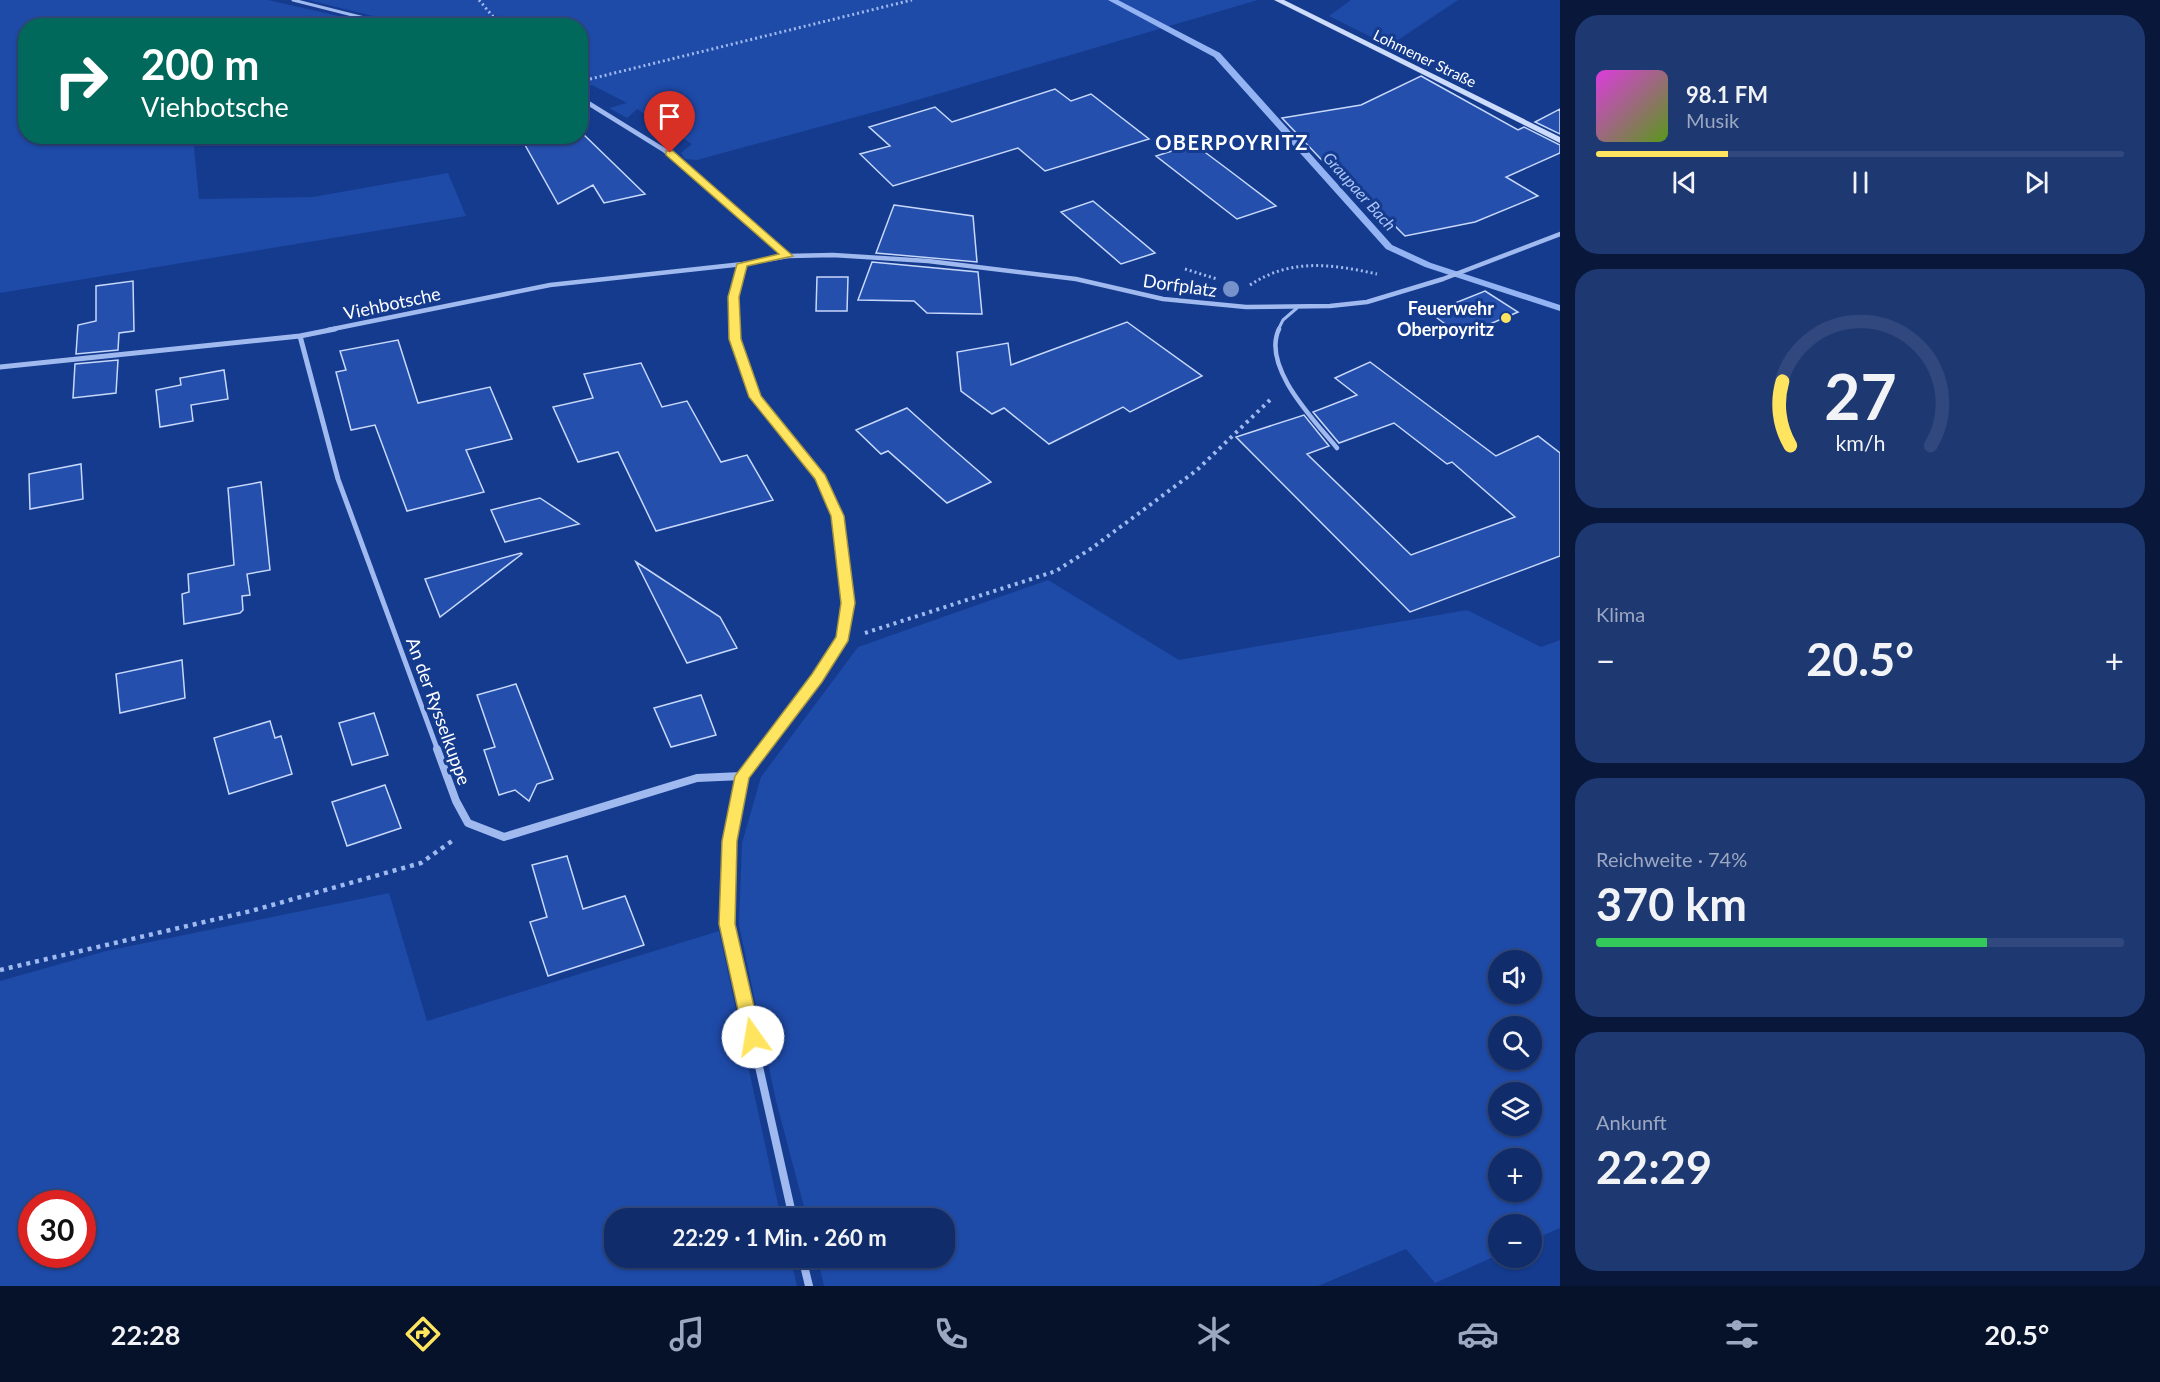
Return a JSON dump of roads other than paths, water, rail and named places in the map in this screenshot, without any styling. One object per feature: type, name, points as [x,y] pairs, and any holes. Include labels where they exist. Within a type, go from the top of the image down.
[{"type":"main road","name":"Lohmener Straße","points":[[1278,0],[1560,140]]},
{"type":"street","points":[[588,102],[634,127],[688,166],[788,256]]},
{"type":"street","name":"Dorfplatz","points":[[788,256],[833,255],[928,261],[1076,279],[1163,299],[1246,307],[1297,308],[1367,302],[1443,279],[1560,234]]},
{"type":"street","name":"Viehbotsche","points":[[0,367],[300,336],[550,285],[743,264],[788,256]]},
{"type":"street","points":[[743,264],[733,297],[735,339],[755,397],[821,478],[838,516],[848,603],[843,638],[817,678],[742,776],[729,841],[727,924],[791,1208]]},
{"type":"street","name":"An der Rysselkuppe","points":[[300,336],[338,479],[456,801],[468,823],[504,837],[697,778],[742,776]]},
{"type":"street","points":[[805,1268],[809,1286]]},
{"type":"lane","points":[[293,0],[364,18]]},
{"type":"lane","points":[[1297,308],[1282,321],[1276,337],[1275,358],[1286,381],[1337,448]]},
{"type":"waterway","name":"Graupaer Bach","points":[[1112,0],[1217,55],[1389,247],[1428,265],[1560,308]]},
{"type":"place","name":"Feuerwehr Oberpoyritz","points":[[1506,318]]},
{"type":"district","name":"OBERPOYRITZ","points":[[1232,142]]}]
